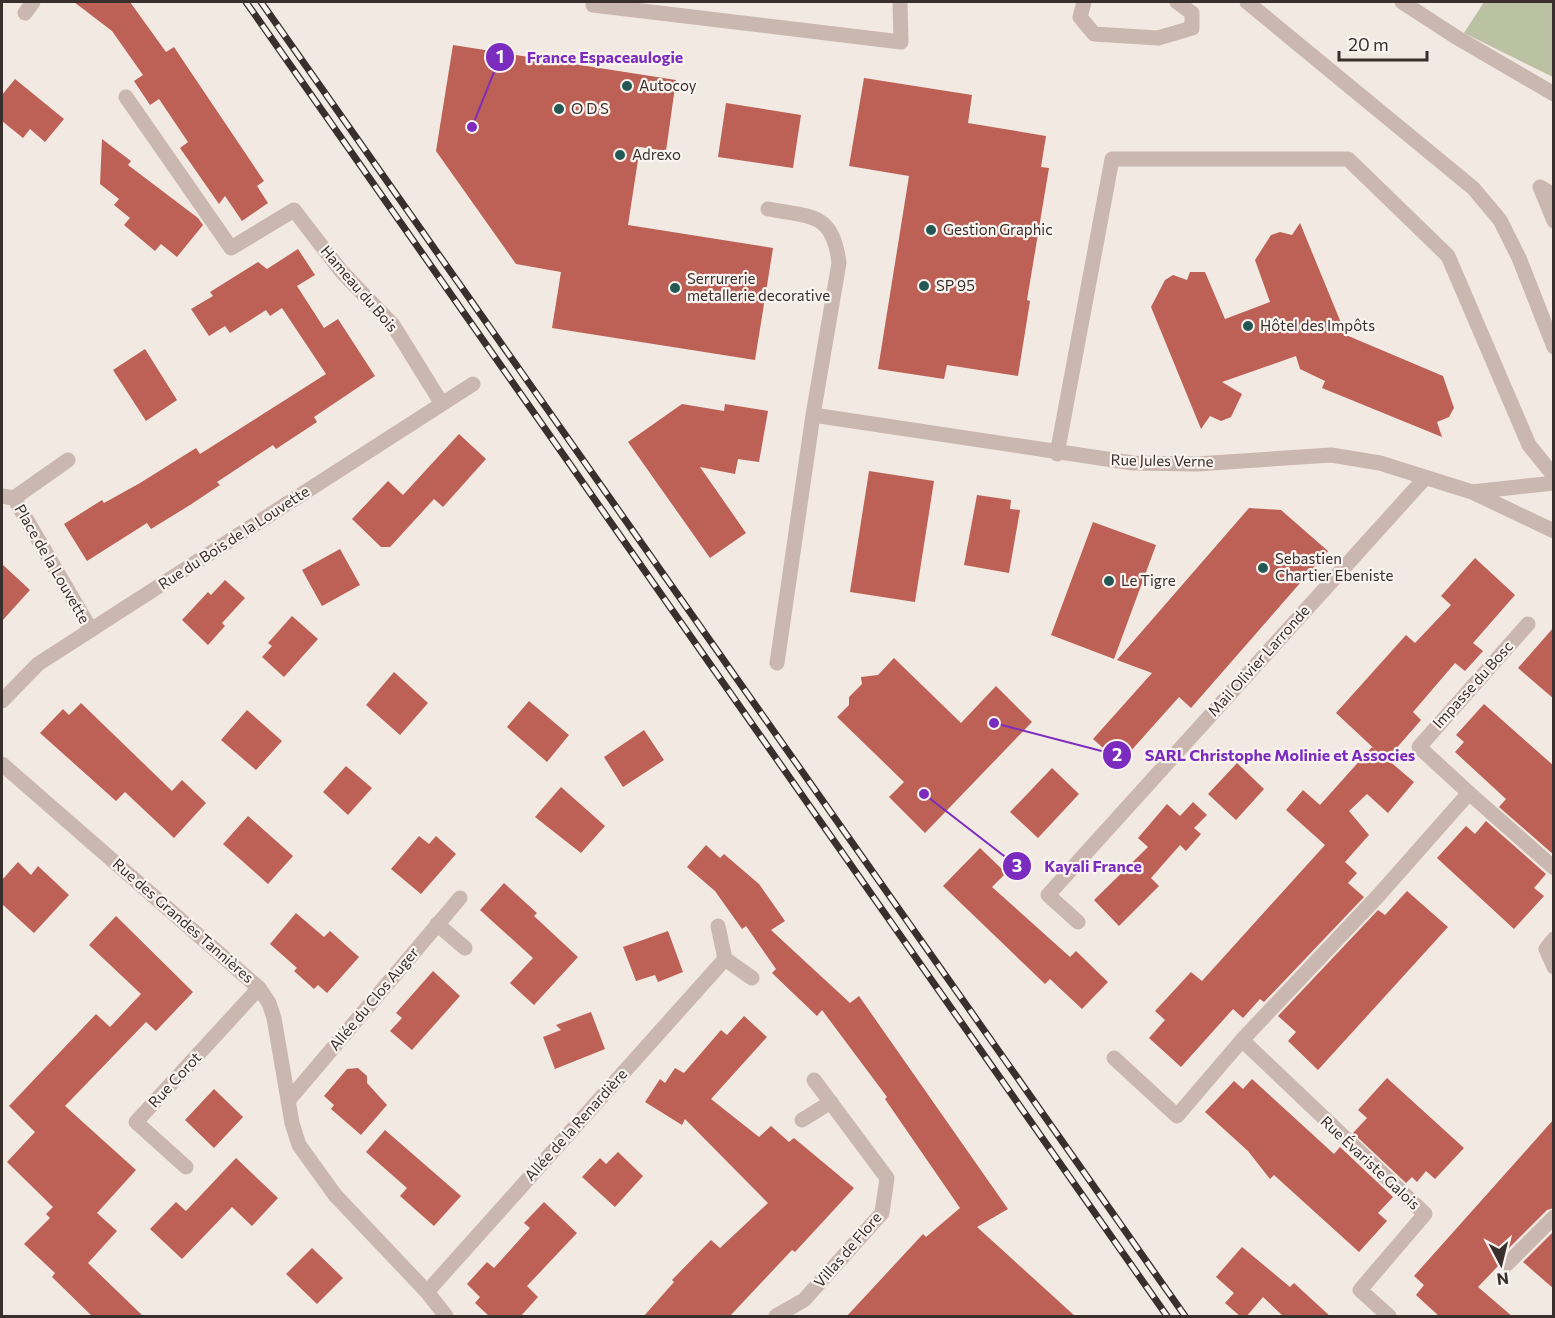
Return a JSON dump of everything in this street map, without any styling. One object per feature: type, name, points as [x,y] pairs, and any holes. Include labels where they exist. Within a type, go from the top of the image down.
[{"type":"street","points":[[593,2],[593,5],[901,42],[900,2]]},
{"type":"street","points":[[1084,2],[1080,17],[1094,34],[1158,38],[1192,28],[1192,13],[1177,2]]},
{"type":"street","points":[[1246,2],[1473,188],[1500,220],[1519,258],[1554,347]]},
{"type":"street","points":[[1402,2],[1456,37],[1554,94]]},
{"type":"street","name":"Hameau du Bois","points":[[126,97],[231,248],[294,210],[341,271],[393,325],[442,404]]},
{"type":"street","points":[[1057,454],[1112,159],[1348,159],[1448,256],[1529,445],[1554,476]]},
{"type":"street","points":[[1554,195],[1540,187],[1554,221]]},
{"type":"street","points":[[768,209],[813,217],[827,225],[836,240],[839,263],[813,415],[777,663]]},
{"type":"street","name":"Rue du Bois de la Louvette","points":[[2,700],[38,664],[473,384]]},
{"type":"street","name":"Rue Jules Verne","points":[[813,415],[1057,454],[1154,464],[1332,455],[1380,463],[1472,492],[1554,531]]},
{"type":"street","name":"Place de la Louvette","points":[[68,460],[8,497],[91,630]]},
{"type":"street","name":"Mail Olivier Larronde","points":[[1077,922],[1048,895],[1425,478]]},
{"type":"street","name":"Rue Jules Verne","points":[[1472,492],[1554,483]]},
{"type":"street","name":"Impasse du Bosc","points":[[1469,793],[1419,747],[1528,624]]},
{"type":"street","name":"Rue des Grandes Tannières","points":[[2,764],[260,988],[269,1003],[273,1017],[288,1101],[299,1145],[335,1195],[427,1292],[446,1317]]},
{"type":"street","points":[[1114,1058],[1177,1116],[1242,1040],[1378,896],[1469,793],[1554,868]]},
{"type":"street","name":"Allée du Clos Auger","points":[[288,1101],[460,898]]},
{"type":"street","points":[[437,924],[465,948]]},
{"type":"street","points":[[718,926],[725,959],[752,978]]},
{"type":"street","points":[[1554,939],[1546,949],[1554,967]]},
{"type":"street","name":"Allée de la Renardière","points":[[427,1292],[725,959]]},
{"type":"street","name":"Rue Corot","points":[[186,1167],[136,1122],[260,988]]},
{"type":"street","name":"Rue Évariste Galois","points":[[1242,1040],[1425,1214],[1360,1290],[1389,1317]]},
{"type":"street","name":"Villas de Flore","points":[[776,1317],[804,1299],[882,1213],[887,1178],[814,1080]]},
{"type":"street","points":[[801,1120],[831,1102]]},
{"type":"street","points":[[1507,1264],[1554,1217]]},
{"type":"green space","points":[[1484,2],[1553,2],[1553,77],[1464,33]]},
{"type":"building","points":[[74,2],[130,2],[166,52],[174,47],[264,181],[257,186],[268,203],[242,221],[225,196],[219,204],[180,148],[188,142],[159,99],[150,105],[134,81],[143,75],[112,31]]},
{"type":"building","points":[[453,45],[676,80],[666,151],[640,147],[628,225],[773,248],[755,360],[552,328],[561,272],[516,264],[436,151]]},
{"type":"building","points":[[864,78],[972,95],[968,123],[1046,136],[1041,167],[1049,168],[1027,300],[1030,301],[1018,376],[947,365],[944,379],[878,369],[909,176],[849,166]]},
{"type":"building","points":[[15,79],[64,119],[45,142],[30,129],[23,138],[2,121],[2,95]]},
{"type":"building","points":[[726,103],[801,115],[793,168],[718,157]]},
{"type":"building","points":[[102,139],[131,161],[128,165],[198,218],[203,225],[177,257],[161,244],[155,251],[124,225],[130,218],[114,205],[119,199],[100,184]]},
{"type":"building","name":"Hôtel des Impôts","points":[[1300,223],[1346,335],[1443,376],[1454,408],[1449,417],[1437,422],[1442,437],[1322,388],[1325,381],[1300,369],[1296,356],[1222,382],[1242,394],[1231,417],[1221,421],[1210,416],[1201,429],[1151,307],[1165,280],[1173,275],[1187,280],[1190,272],[1205,272],[1225,319],[1270,302],[1255,260],[1271,235],[1280,232],[1292,235]]},
{"type":"building","points":[[298,249],[315,275],[297,286],[324,328],[338,319],[375,376],[314,417],[317,422],[276,449],[273,445],[217,482],[220,485],[190,505],[151,529],[147,523],[87,561],[64,524],[102,500],[104,503],[140,483],[196,448],[200,454],[326,374],[282,308],[270,316],[266,310],[230,333],[225,326],[209,336],[191,309],[213,296],[210,292],[258,262],[267,269]]},
{"type":"building","points":[[145,349],[177,400],[146,421],[113,370]]},
{"type":"building","points":[[682,404],[724,411],[725,404],[768,411],[759,462],[738,459],[735,474],[700,467],[746,533],[710,558],[628,442]]},
{"type":"building","points":[[459,434],[486,459],[443,507],[434,499],[390,547],[381,547],[352,519],[388,481],[403,495]]},
{"type":"building","points":[[869,471],[934,481],[915,602],[850,592]]},
{"type":"building","points":[[977,495],[1011,500],[1010,509],[1020,510],[1009,573],[964,565]]},
{"type":"building","points":[[1249,508],[1281,510],[1328,551],[1191,708],[1179,697],[1120,763],[1093,739],[1152,673],[1117,660]]},
{"type":"building","points":[[1093,522],[1156,545],[1114,659],[1051,635]]},
{"type":"building","points":[[340,549],[360,585],[322,606],[302,570]]},
{"type":"building","points":[[1475,558],[1515,595],[1473,643],[1483,651],[1465,671],[1455,663],[1413,712],[1421,720],[1387,759],[1414,782],[1388,813],[1367,794],[1349,811],[1369,835],[1345,862],[1357,873],[1348,883],[1364,897],[1264,1002],[1260,999],[1243,1018],[1233,1009],[1181,1067],[1149,1038],[1165,1020],[1155,1011],[1191,972],[1202,981],[1325,845],[1286,810],[1303,790],[1320,805],[1372,747],[1380,754],[1336,713],[1406,635],[1415,643],[1451,605],[1441,596]]},
{"type":"building","points":[[2,564],[30,590],[2,621]]},
{"type":"building","points":[[225,580],[245,598],[222,623],[225,626],[208,645],[182,620],[208,592],[211,595]]},
{"type":"building","points":[[292,616],[318,639],[284,677],[262,657],[272,646],[268,643]]},
{"type":"building","points":[[1554,627],[1554,699],[1518,668]]},
{"type":"building","points":[[894,658],[961,723],[996,686],[1032,722],[925,833],[889,797],[904,782],[837,717],[849,705],[849,697],[862,684],[861,677],[878,675]]},
{"type":"building","points":[[394,672],[428,703],[400,735],[366,705]]},
{"type":"building","points":[[529,701],[569,735],[547,762],[507,727]]},
{"type":"building","points":[[81,703],[172,791],[182,780],[206,803],[174,838],[125,792],[116,801],[40,733],[63,709],[69,715]]},
{"type":"building","points":[[1484,704],[1554,766],[1554,855],[1499,807],[1506,799],[1455,752],[1464,742],[1456,735]]},
{"type":"building","points":[[247,710],[282,741],[256,770],[221,740]]},
{"type":"building","points":[[644,730],[664,760],[623,787],[604,757]]},
{"type":"building","points":[[1237,763],[1264,789],[1236,820],[1208,794]]},
{"type":"building","points":[[346,766],[372,788],[348,815],[323,792]]},
{"type":"building","points":[[1052,768],[1079,794],[1038,838],[1010,812]]},
{"type":"building","points":[[561,787],[605,826],[581,853],[535,817]]},
{"type":"building","points":[[1193,802],[1207,815],[1194,828],[1201,834],[1186,851],[1180,845],[1151,878],[1159,886],[1119,926],[1094,900],[1148,847],[1138,838],[1167,804],[1180,816]]},
{"type":"building","points":[[248,816],[293,856],[268,884],[223,844]]},
{"type":"building","points":[[1486,821],[1546,874],[1534,888],[1544,896],[1514,929],[1437,858],[1466,826],[1475,834]]},
{"type":"building","points":[[419,836],[429,844],[436,836],[456,854],[421,894],[391,869]]},
{"type":"building","points":[[706,845],[720,858],[724,854],[759,884],[785,921],[771,930],[850,1003],[859,996],[1008,1209],[977,1227],[1076,1317],[846,1317],[923,1234],[926,1237],[960,1208],[885,1099],[887,1097],[822,1010],[817,1016],[772,973],[776,969],[746,926],[742,929],[715,891],[687,867]]},
{"type":"building","points":[[980,848],[1006,873],[992,887],[1070,957],[1076,951],[1108,982],[1082,1009],[1050,979],[1045,984],[943,886]]},
{"type":"building","points":[[18,862],[31,875],[38,866],[69,895],[34,933],[2,904],[2,880]]},
{"type":"building","points":[[504,883],[537,913],[534,916],[578,957],[534,1005],[510,983],[533,958],[480,910]]},
{"type":"building","points":[[1407,891],[1448,927],[1318,1070],[1288,1041],[1296,1032],[1278,1016],[1378,910],[1385,915]]},
{"type":"building","points":[[296,913],[324,937],[330,931],[359,957],[327,993],[318,985],[314,989],[294,971],[297,968],[270,944]]},
{"type":"building","points":[[116,916],[193,992],[156,1031],[146,1022],[65,1106],[136,1170],[97,1213],[117,1231],[88,1263],[144,1317],[93,1317],[52,1277],[55,1273],[24,1244],[50,1218],[46,1214],[53,1207],[7,1162],[35,1132],[9,1106],[96,1014],[110,1027],[141,994],[89,945]]},
{"type":"building","points":[[668,931],[683,972],[658,982],[655,975],[636,981],[623,947]]},
{"type":"building","points":[[433,971],[460,996],[412,1050],[390,1031],[402,1018],[396,1013]]},
{"type":"building","points":[[591,1012],[605,1049],[555,1069],[543,1037],[561,1030],[556,1025]]},
{"type":"building","points":[[744,1016],[767,1037],[711,1099],[759,1137],[771,1126],[789,1142],[794,1138],[854,1188],[795,1252],[792,1250],[729,1317],[643,1317],[674,1282],[672,1280],[711,1240],[720,1248],[768,1203],[685,1119],[682,1125],[645,1102],[660,1079],[665,1083],[675,1068],[684,1073],[721,1030],[727,1035]]},
{"type":"building","points":[[358,1068],[367,1076],[367,1083],[387,1105],[361,1135],[331,1109],[334,1105],[324,1096],[347,1069]]},
{"type":"building","points":[[1387,1078],[1464,1148],[1435,1179],[1426,1171],[1417,1182],[1412,1177],[1406,1183],[1353,1133],[1367,1118],[1358,1110]]},
{"type":"building","points":[[1252,1079],[1334,1154],[1340,1147],[1393,1197],[1378,1213],[1387,1221],[1359,1252],[1274,1175],[1270,1179],[1248,1151],[1205,1112],[1234,1081],[1243,1089]]},
{"type":"building","points":[[214,1089],[243,1117],[214,1148],[185,1120]]},
{"type":"building","points":[[1554,1119],[1554,1208],[1547,1210],[1500,1257],[1498,1266],[1478,1287],[1513,1317],[1440,1317],[1416,1295],[1424,1285],[1414,1276]]},
{"type":"building","points":[[385,1130],[461,1196],[434,1226],[400,1196],[407,1188],[366,1152]]},
{"type":"building","points":[[618,1152],[643,1176],[615,1207],[582,1177],[600,1158],[606,1164]]},
{"type":"building","points":[[236,1158],[278,1198],[252,1226],[232,1207],[182,1259],[150,1229],[176,1202],[186,1211]]},
{"type":"building","points":[[544,1202],[577,1233],[527,1286],[538,1297],[520,1317],[490,1317],[475,1303],[480,1297],[467,1284],[487,1262],[494,1268],[530,1228],[524,1223]]},
{"type":"building","points":[[1554,1231],[1554,1289],[1523,1262]]},
{"type":"building","points":[[1242,1247],[1290,1287],[1294,1283],[1331,1317],[1284,1317],[1263,1297],[1246,1317],[1241,1317],[1225,1303],[1234,1293],[1216,1277]]},
{"type":"building","points":[[312,1248],[343,1278],[317,1304],[286,1274]]},
{"type":"railway","points":[[246,2],[1167,1316]]},
{"type":"railway","points":[[261,2],[1185,1316]]},
{"type":"place","name":"Autocoy","points":[[627,86]]},
{"type":"place","name":"O D S","points":[[559,109]]},
{"type":"place","name":"France Espaceaulogie","points":[[472,127]]},
{"type":"place","name":"Adrexo","points":[[620,155]]},
{"type":"place","name":"Gestion Graphic","points":[[931,230]]},
{"type":"place","name":"SP 95","points":[[924,286]]},
{"type":"place","name":"Serrurerie metallerie decorative","points":[[675,288]]},
{"type":"place","name":"Hôtel des Impôts","points":[[1248,326]]},
{"type":"place","name":"Sebastien Chartier Ebeniste","points":[[1263,568]]},
{"type":"place","name":"Le Tigre","points":[[1109,581]]},
{"type":"place","name":"SARL Christophe Molinie et Associes","points":[[994,723]]},
{"type":"place","name":"Kayali France","points":[[924,794]]}]
